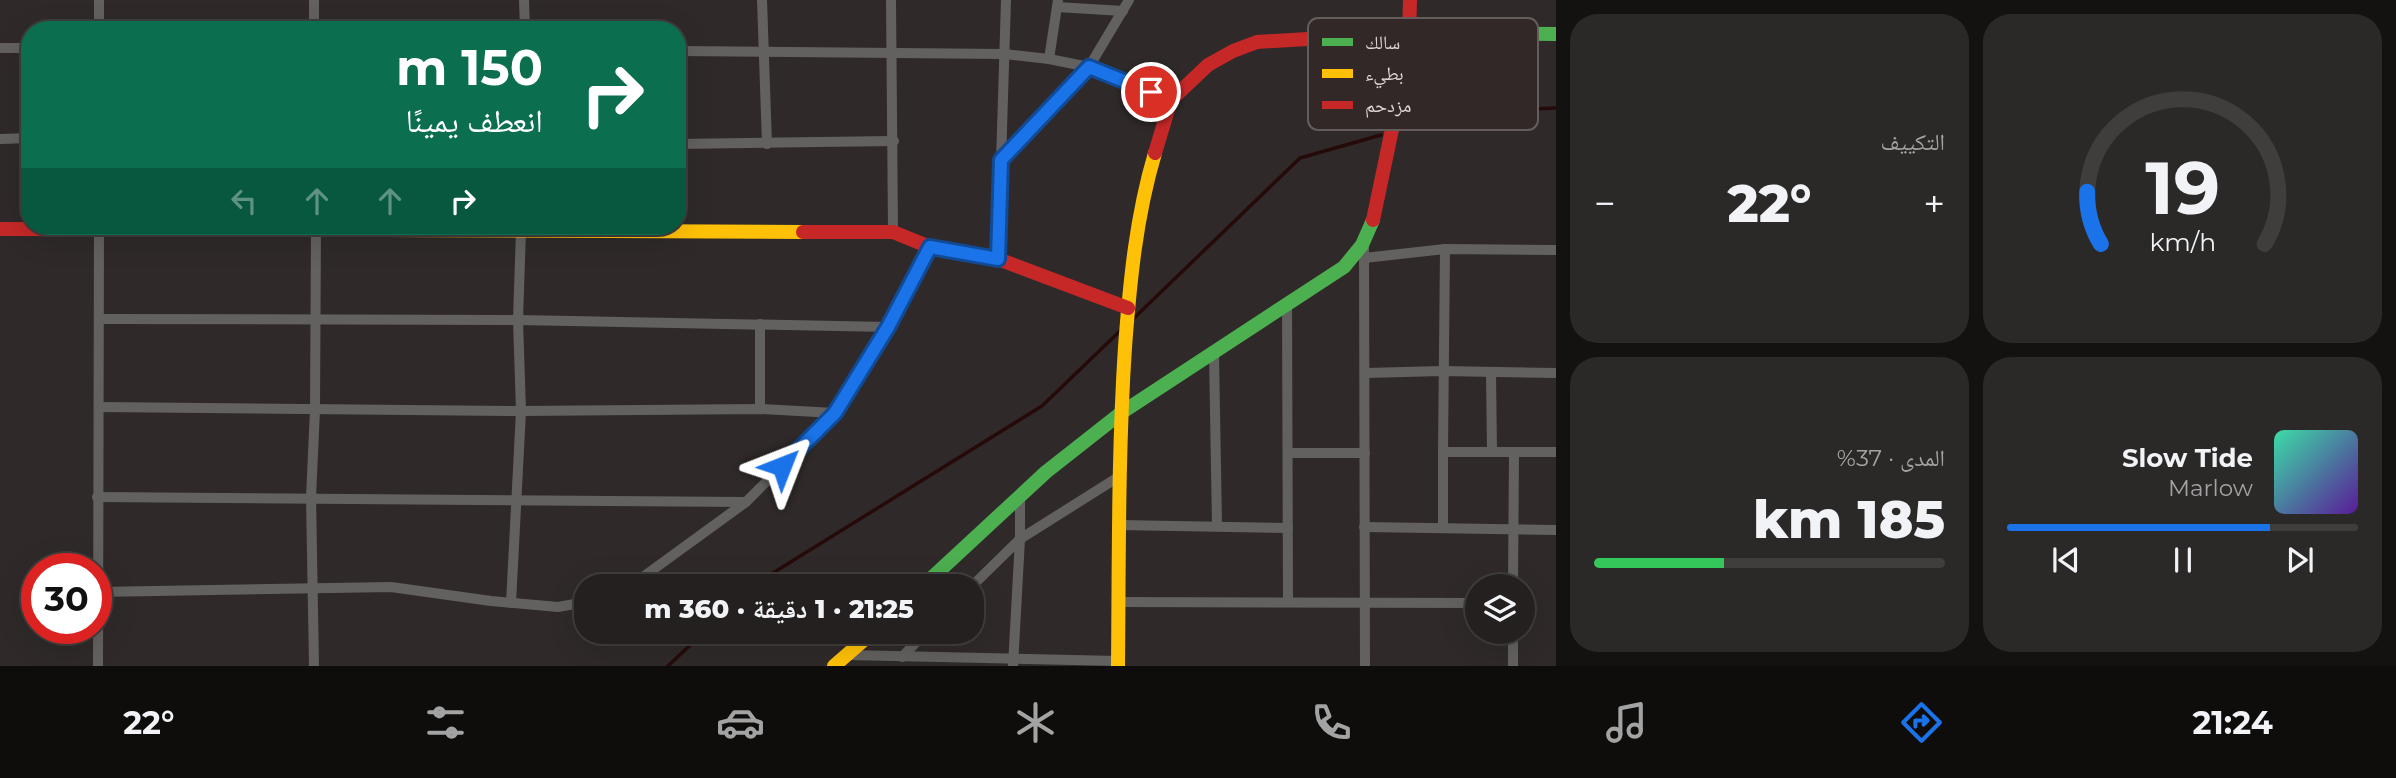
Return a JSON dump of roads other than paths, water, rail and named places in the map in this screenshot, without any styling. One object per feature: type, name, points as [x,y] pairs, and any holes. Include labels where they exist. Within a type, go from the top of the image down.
[{"type":"street","points":[[99,0],[99,21]]},
{"type":"street","points":[[314,0],[314,21]]},
{"type":"street","points":[[524,0],[525,21]]},
{"type":"street","points":[[762,0],[767,144]]},
{"type":"street","points":[[891,0],[893,232]]},
{"type":"street","points":[[998,259],[1006,0]]},
{"type":"street","points":[[1001,160],[1089,67],[1129,0]]},
{"type":"street","points":[[1410,0],[1411,18]]},
{"type":"street","points":[[1049,59],[1057,3],[1123,11]]},
{"type":"street","points":[[1538,34],[1556,34]]},
{"type":"street","points":[[848,655],[905,659],[1118,663],[1121,412],[1128,308],[1142,196],[1171,100],[1208,65],[1233,51],[1256,42],[1308,39]]},
{"type":"street","points":[[0,48],[21,48]]},
{"type":"street","points":[[686,51],[1004,54],[1089,67],[1171,100]]},
{"type":"street","points":[[1366,666],[1364,242],[1381,187],[1392,130]]},
{"type":"street","points":[[0,139],[21,138]]},
{"type":"street","points":[[686,144],[894,141]]},
{"type":"street","points":[[0,229],[21,229]]},
{"type":"street","points":[[686,230],[893,232],[930,247],[998,259],[1128,308]]},
{"type":"street","points":[[97,553],[99,235]]},
{"type":"street","points":[[314,666],[311,497],[315,410],[316,235]]},
{"type":"street","points":[[511,603],[520,411],[518,320],[521,235]]},
{"type":"street","points":[[936,574],[1046,472],[1121,412],[1344,267],[1364,242]]},
{"type":"street","points":[[647,574],[746,502],[835,413],[888,327],[930,247]]},
{"type":"street","points":[[1364,258],[1445,249],[1556,250]]},
{"type":"street","points":[[1443,528],[1442,371],[1445,249]]},
{"type":"street","points":[[1287,303],[1289,601]]},
{"type":"street","points":[[100,319],[518,320],[888,327]]},
{"type":"street","points":[[760,324],[760,409]]},
{"type":"street","points":[[1214,353],[1217,526]]},
{"type":"street","points":[[1491,372],[1492,452]]},
{"type":"street","points":[[1366,373],[1556,373]]},
{"type":"street","points":[[99,407],[520,411],[760,409],[835,413]]},
{"type":"street","points":[[1443,452],[1556,452]]},
{"type":"street","points":[[1513,574],[1514,452]]},
{"type":"street","points":[[1288,453],[1365,453]]},
{"type":"street","points":[[984,574],[1020,539],[1120,476]]},
{"type":"street","points":[[97,497],[746,502]]},
{"type":"street","points":[[1013,662],[1020,497]]},
{"type":"street","points":[[1119,525],[1288,528]]},
{"type":"street","points":[[1364,527],[1556,530]]},
{"type":"street","points":[[112,592],[391,587],[511,603],[558,607],[574,604]]},
{"type":"street","points":[[1118,601],[1465,603]]},
{"type":"street","points":[[98,644],[98,666]]},
{"type":"street","points":[[834,666],[860,644]]},
{"type":"street","points":[[885,666],[905,659],[917,644]]},
{"type":"street","points":[[1513,644],[1513,666]]},
{"type":"waterway","points":[[1538,109],[1556,108]]},
{"type":"waterway","points":[[1133,319],[1300,158],[1381,135]]},
{"type":"waterway","points":[[771,574],[1042,406],[1122,329]]},
{"type":"waterway","points":[[668,666],[691,644]]}]
